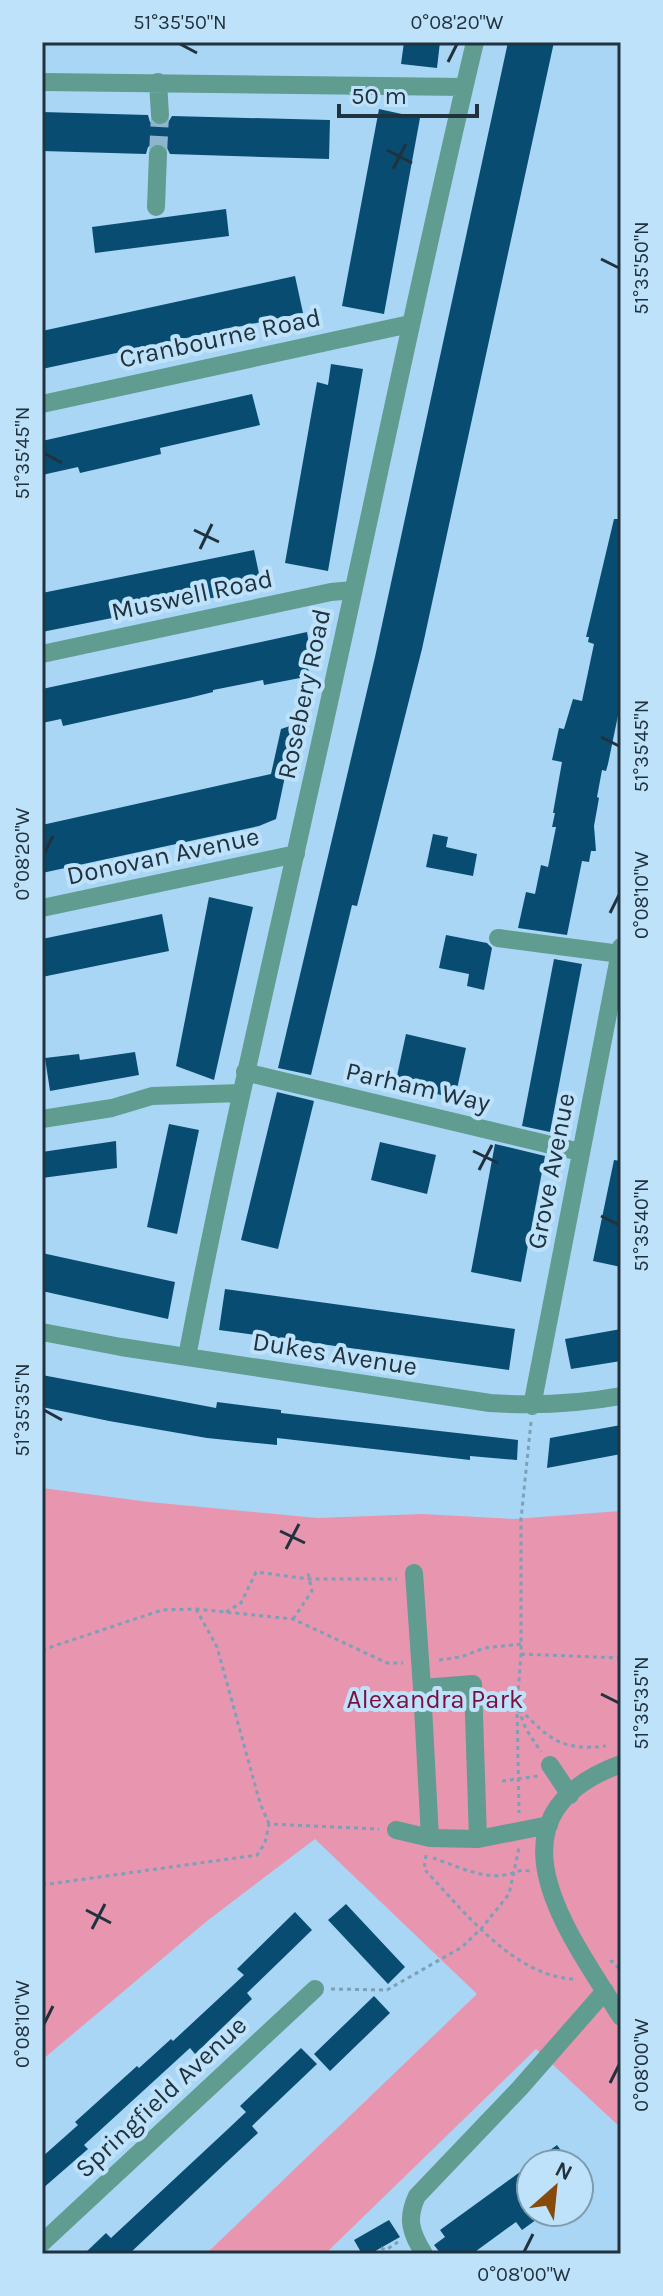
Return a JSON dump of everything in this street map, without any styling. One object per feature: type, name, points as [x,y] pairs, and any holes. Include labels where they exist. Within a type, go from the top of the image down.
[{"type":"street","name":"Rosebery Road","points":[[187,1357],[240,1093],[296,854],[410,324],[475,42]]},
{"type":"street","points":[[42,82],[464,87]]},
{"type":"street","points":[[158,82],[160,115]]},
{"type":"street","points":[[156,207],[158,154]]},
{"type":"street","name":"Cranbourne Road","points":[[42,404],[410,324]]},
{"type":"street","name":"Muswell Road","points":[[42,654],[331,592],[353,590]]},
{"type":"street","name":"Donovan Avenue","points":[[42,908],[296,854]]},
{"type":"street","points":[[498,938],[620,950]]},
{"type":"street","name":"Grove Avenue","points":[[532,1406],[620,950]]},
{"type":"street","name":"Parham Way","points":[[245,1072],[580,1152]]},
{"type":"street","points":[[42,1119],[112,1108],[152,1096],[240,1093]]},
{"type":"street","name":"Dukes Avenue","points":[[42,1332],[433,1395],[532,1406],[621,1396]]},
{"type":"street","points":[[414,1576],[428,1846]]},
{"type":"street","points":[[422,1688],[473,1684],[478,1839]]},
{"type":"street","points":[[621,1764],[586,1781],[570,1795],[549,1825],[544,1848],[544,1872],[563,1923],[621,2017]]},
{"type":"street","points":[[549,1769],[570,1795]]},
{"type":"street","points":[[396,1830],[428,1846],[549,1825]]},
{"type":"street","name":"Springfield Avenue","points":[[42,2243],[315,1989]]},
{"type":"street","points":[[424,2254],[411,2232],[410,2212],[417,2196],[520,2088],[605,1991]]},
{"type":"path","points":[[315,1989],[387,1990],[462,1947],[509,1894],[519,1856],[517,1706],[521,1654],[521,1519],[532,1406]]},
{"type":"path","points":[[226,1612],[241,1603],[256,1572],[309,1576],[414,1576]]},
{"type":"path","points":[[293,1619],[312,1591],[309,1576]]},
{"type":"path","points":[[42,1650],[162,1610],[196,1609],[293,1619],[387,1663],[419,1663],[461,1657],[484,1648],[521,1644]]},
{"type":"path","points":[[42,1885],[257,1855],[265,1843],[269,1824],[260,1803],[217,1647],[196,1609]]},
{"type":"path","points":[[521,1654],[621,1658]]},
{"type":"path","points":[[517,1706],[550,1739],[582,1749],[606,1746]]},
{"type":"path","points":[[502,1781],[518,1781],[549,1769],[517,1706]]},
{"type":"path","points":[[269,1824],[396,1830]]},
{"type":"path","points":[[516,1869],[504,1875],[473,1872],[428,1846],[424,1869],[497,1944],[532,1965],[567,1979],[579,1978]]},
{"type":"path","points":[[612,1961],[621,1970]]},
{"type":"green space","name":"Alexandra Park","points":[[42,1488],[318,1518],[422,1514],[514,1519],[621,1511],[621,2128],[536,2049],[325,2254],[206,2254],[477,1994],[315,1839],[207,1921],[42,2060]]},
{"type":"building","points":[[404,42],[440,42],[437,68],[401,64]]},
{"type":"building","points":[[508,42],[554,42],[422,649],[357,906],[352,905],[311,1075],[278,1068],[375,657]]},
{"type":"building","points":[[379,109],[420,118],[384,314],[342,306]]},
{"type":"building","points":[[42,112],[148,115],[150,122],[160,127],[167,124],[172,116],[330,120],[329,159],[170,154],[165,144],[158,142],[148,147],[146,154],[42,151]]},
{"type":"building","points":[[226,209],[229,236],[95,253],[92,227]]},
{"type":"building","points":[[295,276],[303,313],[42,369],[42,331]]},
{"type":"building","points":[[331,364],[363,369],[328,571],[285,563],[317,382],[328,385]]},
{"type":"building","points":[[252,394],[260,425],[160,448],[161,454],[80,473],[78,467],[42,475],[42,441]]},
{"type":"building","points":[[614,519],[621,519],[621,701],[608,764],[606,771],[602,770],[597,797],[594,826],[596,851],[591,851],[589,862],[582,861],[567,935],[518,928],[526,892],[535,894],[541,865],[548,867],[556,827],[552,827],[553,813],[562,762],[552,760],[559,728],[564,729],[573,699],[582,701],[594,644],[588,642],[589,637],[586,637]]},
{"type":"building","points":[[254,550],[262,588],[42,632],[42,593]]},
{"type":"building","points":[[307,632],[312,662],[307,663],[309,673],[299,675],[300,678],[264,685],[263,680],[213,690],[63,726],[61,719],[42,723],[42,689]]},
{"type":"building","points":[[296,724],[276,819],[259,826],[42,873],[42,825],[271,774],[281,729]]},
{"type":"building","points":[[433,834],[448,837],[446,847],[477,854],[473,876],[426,867]]},
{"type":"building","points":[[209,897],[253,907],[214,1080],[176,1066]]},
{"type":"building","points":[[162,914],[169,951],[42,977],[42,939]]},
{"type":"building","points":[[446,935],[487,943],[492,948],[484,990],[467,986],[469,974],[439,968]]},
{"type":"building","points":[[554,959],[582,964],[550,1132],[522,1126]]},
{"type":"building","points":[[406,1034],[466,1048],[455,1098],[395,1085]]},
{"type":"building","points":[[135,1052],[139,1075],[50,1091],[45,1058],[79,1054],[80,1060]]},
{"type":"building","points":[[277,1092],[314,1101],[278,1249],[241,1240]]},
{"type":"building","points":[[169,1124],[199,1130],[177,1234],[147,1227]]},
{"type":"building","points":[[116,1141],[117,1168],[42,1178],[42,1152]]},
{"type":"building","points":[[380,1142],[436,1155],[427,1194],[371,1180]]},
{"type":"building","points":[[495,1144],[545,1156],[521,1282],[471,1272]]},
{"type":"building","points":[[614,1160],[621,1161],[621,1267],[593,1261]]},
{"type":"building","points":[[42,1253],[175,1282],[168,1319],[42,1291]]},
{"type":"building","points":[[225,1289],[515,1329],[509,1370],[219,1330]]},
{"type":"building","points":[[621,1329],[621,1361],[571,1369],[565,1339]]},
{"type":"building","points":[[42,1375],[216,1408],[217,1402],[281,1410],[281,1413],[518,1440],[517,1460],[470,1456],[470,1460],[277,1438],[277,1445],[207,1438],[109,1421],[42,1407]]},
{"type":"building","points":[[621,1425],[621,1454],[547,1468],[550,1438]]},
{"type":"building","points":[[346,1904],[405,1967],[388,1984],[328,1920]]},
{"type":"building","points":[[295,1912],[312,1930],[247,1993],[252,1999],[195,2054],[190,2048],[84,2145],[88,2149],[42,2189],[42,2157],[78,2125],[75,2122],[137,2066],[139,2068],[171,2039],[173,2041],[244,1975],[237,1969]]},
{"type":"building","points":[[374,1996],[390,2013],[330,2071],[314,2054]]},
{"type":"building","points":[[301,2048],[317,2064],[252,2126],[258,2133],[129,2254],[84,2254],[106,2233],[111,2238],[246,2112],[240,2106]]},
{"type":"building","points":[[515,2176],[515,2223],[472,2254],[441,2254],[434,2245],[445,2237],[440,2230]]},
{"type":"building","points":[[389,2220],[400,2237],[370,2254],[362,2254],[354,2240]]},
{"type":"tunnel","points":[[158,154],[160,115]]}]
